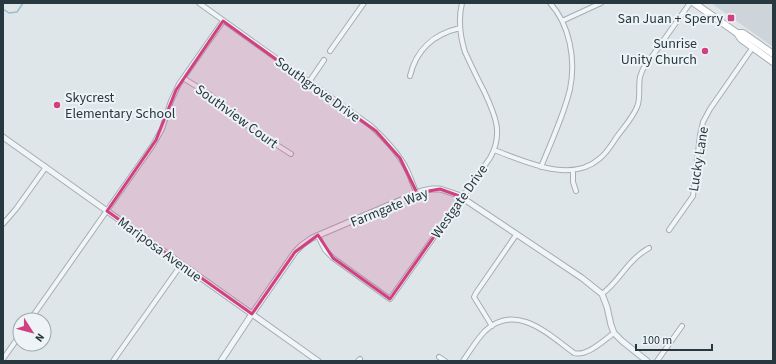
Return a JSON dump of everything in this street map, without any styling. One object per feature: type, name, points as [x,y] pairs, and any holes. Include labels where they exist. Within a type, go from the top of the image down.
[{"type":"main road","points":[[694,3],[737,33],[741,39],[773,62]]},
{"type":"main road","points":[[737,33],[743,33],[773,54]]},
{"type":"street","name":"Southgrove Drive","points":[[199,3],[365,122],[384,139],[404,165],[417,194]]},
{"type":"street","points":[[330,51],[364,3]]},
{"type":"street","name":"Westgate Drive","points":[[318,236],[325,250],[333,258],[390,299],[494,150],[498,133],[496,119],[465,52],[460,28],[462,3]]},
{"type":"street","points":[[541,167],[568,98],[572,79],[572,51],[562,22],[550,3]]},
{"type":"street","points":[[562,22],[601,3]]},
{"type":"street","points":[[494,150],[541,167],[562,171],[573,170],[592,164],[599,160],[607,152],[631,118],[637,106],[640,78],[644,69],[690,3]]},
{"type":"street","points":[[36,312],[160,135],[173,96],[183,78],[223,21]]},
{"type":"street","points":[[410,76],[414,63],[430,42],[444,33],[460,28]]},
{"type":"street","name":"Lucky Lane","points":[[669,230],[693,196],[700,135],[703,122],[710,109],[753,47]]},
{"type":"street","points":[[309,82],[324,60]]},
{"type":"street","name":"Southview Court","points":[[183,78],[209,94],[260,135],[291,154]]},
{"type":"street","name":"Mariposa Avenue","points":[[3,137],[318,361]]},
{"type":"street","points":[[3,224],[16,209],[46,167]]},
{"type":"street","points":[[573,170],[576,191]]},
{"type":"street","name":"Farmgate Way","points":[[221,361],[298,249],[318,236],[428,190],[440,189],[462,197],[516,235],[536,246],[602,294]]},
{"type":"street","points":[[492,326],[474,297],[516,235]]},
{"type":"street","points":[[647,361],[631,350],[614,333],[602,294],[615,283],[639,254],[649,248]]},
{"type":"street","points":[[113,361],[181,264]]},
{"type":"street","points":[[470,361],[464,359],[485,332],[501,321],[511,319],[523,321],[539,328],[574,353],[579,354],[586,352],[614,333]]},
{"type":"street","points":[[657,361],[682,326]]},
{"type":"street","points":[[3,359],[12,346]]},
{"type":"street","points":[[439,356],[445,361]]},
{"type":"highlighted area","points":[[223,21],[376,131],[400,158],[417,193],[440,189],[462,197],[390,299],[333,258],[318,235],[295,252],[252,314],[107,211],[156,140],[176,90]]},
{"type":"shaded area","points":[[711,3],[773,3],[773,47]]},
{"type":"waterway","points":[[3,9],[9,13],[17,12],[23,3]]},
{"type":"place","name":"San Juan + Sperry","points":[[731,18]]},
{"type":"place","name":"Sunrise Unity Church","points":[[705,51]]},
{"type":"place","name":"Skycrest Elementary School","points":[[57,105]]}]
